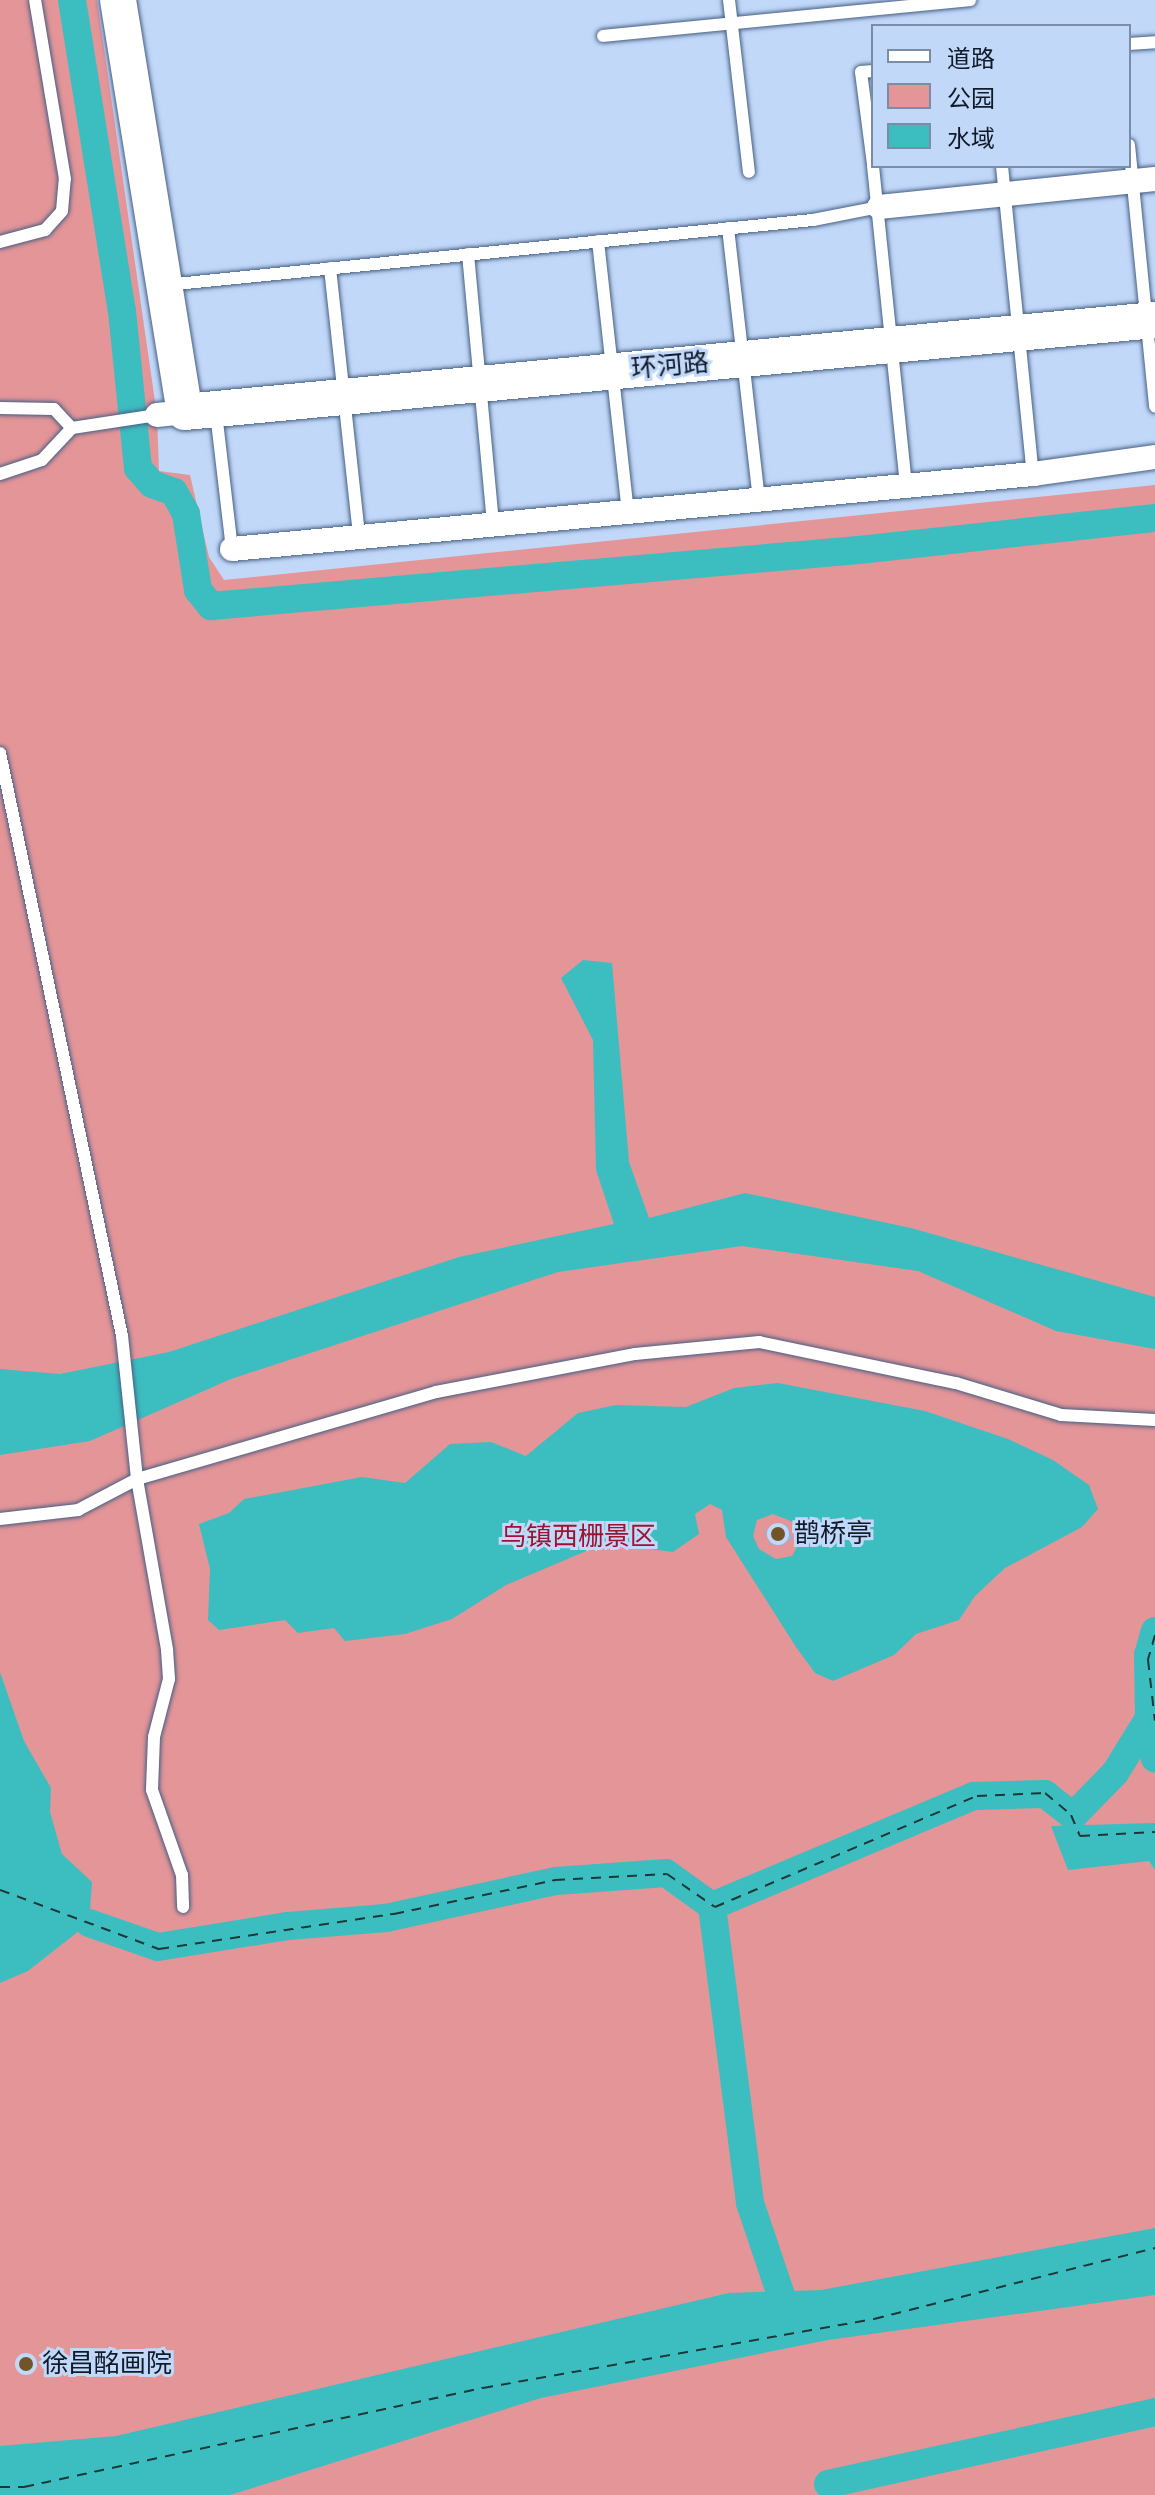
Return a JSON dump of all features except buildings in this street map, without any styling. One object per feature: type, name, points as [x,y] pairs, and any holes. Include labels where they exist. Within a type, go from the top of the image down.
[{"type":"street","points":[[118,0],[186,412]]},
{"type":"street","points":[[879,207],[1144,180]]},
{"type":"street","name":"环河路","points":[[186,412],[1151,320]]},
{"type":"street","points":[[232,549],[1033,474],[1155,457]]},
{"type":"lane","points":[[0,242],[45,230],[62,211],[65,179],[35,0]]},
{"type":"lane","points":[[729,0],[749,172]]},
{"type":"lane","points":[[603,36],[970,0]]},
{"type":"lane","points":[[1131,44],[1155,42]]},
{"type":"lane","points":[[871,71],[861,72],[871,150]]},
{"type":"lane","points":[[1131,150],[1144,180],[1155,407]]},
{"type":"lane","points":[[873,168],[906,486]]},
{"type":"lane","points":[[1002,168],[1033,474]]},
{"type":"lane","points":[[165,285],[728,228],[879,207]]},
{"type":"lane","points":[[728,228],[759,499]]},
{"type":"lane","points":[[598,241],[628,512]]},
{"type":"lane","points":[[468,254],[493,525]]},
{"type":"lane","points":[[330,268],[359,537]]},
{"type":"lane","points":[[0,408],[54,409],[72,428]]},
{"type":"lane","points":[[0,474],[42,460],[72,428],[186,412],[232,549]]},
{"type":"lane","points":[[0,753],[122,1336],[137,1479],[165,1624],[169,1679],[154,1737],[152,1790],[182,1875],[183,1907]]},
{"type":"lane","points":[[0,1519],[78,1510],[137,1479],[436,1392],[635,1354],[759,1342],[956,1383],[1061,1415],[1155,1420]]},
{"type":"green space","name":"乌镇西栅景区","points":[[0,0],[97,0],[157,415],[159,471],[190,475],[209,557],[224,580],[1155,485],[1155,2495],[0,2495]]},
{"type":"water","points":[[583,960],[612,963],[629,1162],[649,1218],[745,1193],[911,1228],[1155,1297],[1155,1349],[1056,1331],[918,1271],[742,1246],[558,1272],[231,1379],[90,1441],[0,1455],[0,1369],[60,1374],[169,1352],[459,1257],[614,1224],[596,1170],[593,1040],[561,978]]},
{"type":"water","points":[[778,1383],[925,1411],[1008,1439],[1053,1460],[1089,1485],[1098,1509],[1082,1527],[1005,1568],[975,1596],[959,1620],[916,1634],[894,1655],[833,1681],[815,1673],[796,1647],[726,1537],[722,1510],[710,1504],[695,1514],[699,1534],[673,1552],[605,1543],[506,1585],[452,1619],[405,1634],[345,1641],[334,1628],[298,1633],[285,1620],[219,1630],[208,1620],[210,1569],[199,1524],[229,1513],[244,1499],[362,1477],[405,1483],[450,1444],[491,1442],[526,1456],[578,1413],[616,1405],[686,1407],[734,1388]],"holes":[[[773,1514],[793,1522],[801,1540],[792,1556],[776,1559],[759,1549],[753,1536],[757,1520]]]},
{"type":"water","points":[[0,1672],[24,1741],[51,1788],[50,1812],[62,1854],[92,1882],[89,1923],[28,1971],[0,1983]]},
{"type":"water","points":[[1155,1823],[1155,1870],[1149,1861],[1068,1870],[1051,1826]]},
{"type":"water","points":[[1155,2228],[1155,2295],[828,2340],[541,2398],[230,2495],[0,2495],[0,2446],[116,2436],[729,2293],[821,2290]]},
{"type":"waterway","points":[[72,0],[122,311],[138,468],[152,484],[174,492],[186,514],[198,590],[211,606],[859,550],[1155,518]]},
{"type":"waterway","points":[[712,1906],[974,1796],[1045,1794],[1073,1816],[1115,1773],[1149,1718],[1148,1655],[1155,1631]]},
{"type":"waterway","points":[[1149,1718],[1155,1759]]},
{"type":"waterway","points":[[89,1923],[158,1947],[288,1926],[386,1918],[556,1881],[666,1873],[712,1906],[750,2203],[790,2322]]},
{"type":"waterway","points":[[828,2484],[1155,2412]]},
{"type":"ferry route","points":[[1155,1635],[1148,1660],[1155,1721]]},
{"type":"ferry route","points":[[0,1890],[159,1949],[394,1914],[555,1880],[667,1874],[715,1907],[977,1796],[1045,1793],[1071,1815],[1080,1836],[1155,1832]]},
{"type":"ferry route","points":[[0,2487],[24,2487],[483,2388],[874,2319],[1155,2248]]},
{"type":"place","name":"鹊桥亭","points":[[778,1534]]},
{"type":"place","name":"徐昌酩画院","points":[[26,2364]]}]
